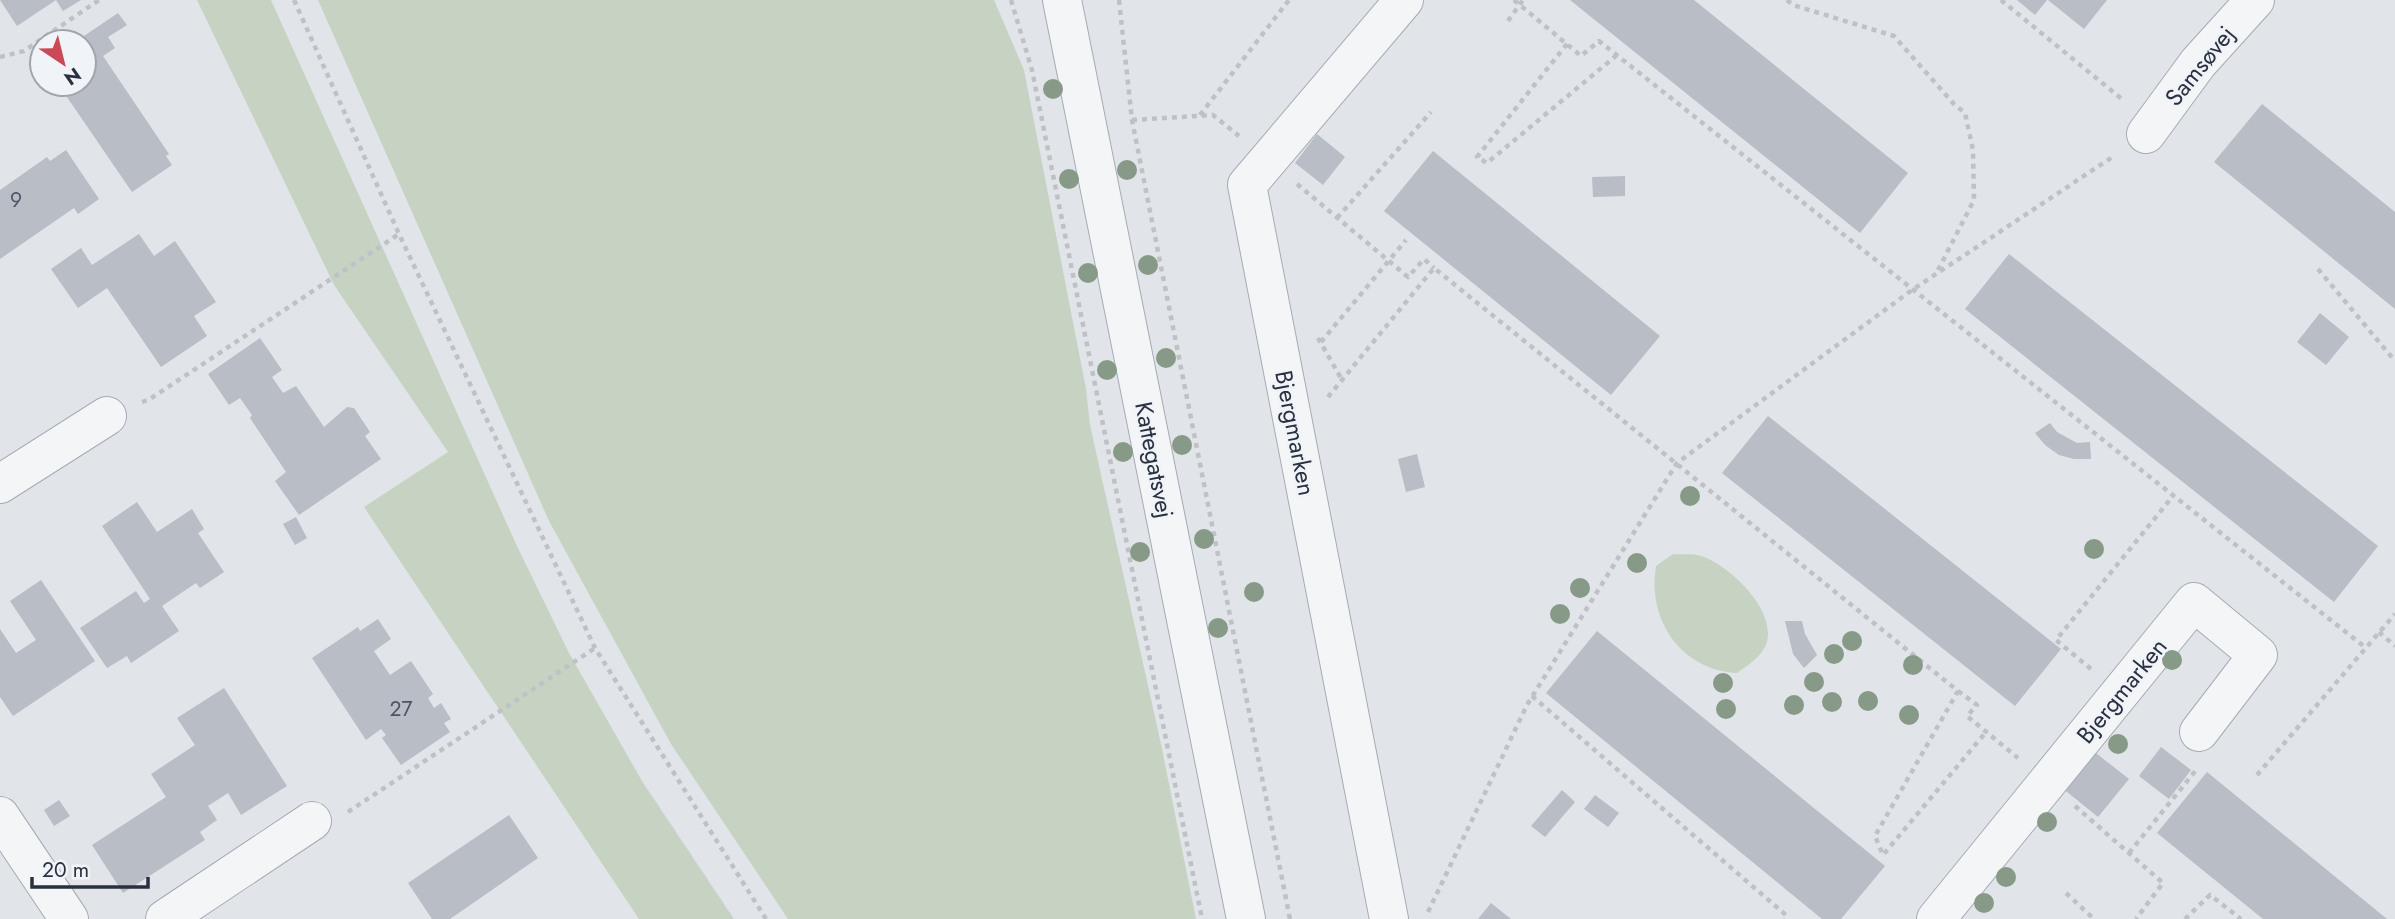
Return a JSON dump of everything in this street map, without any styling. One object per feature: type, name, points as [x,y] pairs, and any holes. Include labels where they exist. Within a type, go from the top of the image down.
[{"type":"street","name":"Kattegatsvej","points":[[1062,0],[1246,919]]},
{"type":"street","name":"Bjergmarken","points":[[1389,919],[1247,186],[1404,0]]},
{"type":"street","name":"Samsøvej","points":[[2150,130],[2198,63],[2255,0]]},
{"type":"street","points":[[0,484],[107,416]]},
{"type":"street","name":"Bjergmarken","points":[[1936,919],[2194,602],[2258,655],[2199,732]]},
{"type":"street","points":[[0,816],[69,919]]},
{"type":"street","points":[[165,919],[312,821]]},
{"type":"path","points":[[0,57],[24,51],[99,0]]},
{"type":"path","points":[[294,0],[399,233],[595,648],[765,919]]},
{"type":"path","points":[[1011,0],[1035,84],[1202,919]]},
{"type":"path","points":[[1119,0],[1132,120],[1290,919]]},
{"type":"path","points":[[1200,115],[1289,0]]},
{"type":"path","points":[[1514,0],[1521,2],[1581,56],[1599,41],[2366,648]]},
{"type":"path","points":[[1787,0],[1794,5],[1894,36],[1965,113],[1973,150],[1975,200],[1935,275]]},
{"type":"path","points":[[1424,919],[1532,696],[1677,463],[1912,290],[2150,130],[2001,0]]},
{"type":"path","points":[[1508,21],[1521,2]]},
{"type":"path","points":[[1567,44],[1477,157],[1487,163],[1616,55]]},
{"type":"path","points":[[1337,218],[1431,112]]},
{"type":"path","points":[[1132,120],[1213,115],[1408,277],[1424,259],[1977,705],[1967,716],[2163,883],[2136,919]]},
{"type":"path","points":[[107,416],[150,399],[399,233]]},
{"type":"path","points":[[1321,342],[1406,240]]},
{"type":"path","points":[[1296,435],[1434,268]]},
{"type":"path","points":[[2318,269],[2395,361]]},
{"type":"path","points":[[2120,693],[2056,640],[2173,496]]},
{"type":"path","points":[[2257,775],[2395,614]]},
{"type":"path","points":[[2379,632],[2395,646]]},
{"type":"path","points":[[312,821],[336,820],[595,648]]},
{"type":"path","points":[[1958,691],[1875,835],[1883,855],[1986,732]]},
{"type":"path","points":[[1532,696],[1776,906],[1787,916],[1785,919]]},
{"type":"path","points":[[2129,853],[2199,767],[2183,753],[2199,732]]},
{"type":"path","points":[[2066,893],[2094,919]]},
{"type":"path","points":[[2185,919],[2210,895],[2241,919]]},
{"type":"green space","points":[[197,0],[271,0],[516,544],[569,653],[642,781],[734,919],[639,919],[364,507],[448,452],[334,285]]},
{"type":"green space","points":[[318,0],[994,0],[1024,70],[1086,389],[1090,425],[1161,744],[1196,919],[788,919],[671,744],[549,521]]},
{"type":"green space","points":[[1673,554],[1698,555],[1713,561],[1738,580],[1759,606],[1766,620],[1768,634],[1765,647],[1737,673],[1717,670],[1699,663],[1672,639],[1663,623],[1657,605],[1656,566]]},
{"type":"building","points":[[0,0],[56,0],[17,26]]},
{"type":"building","points":[[56,0],[81,0],[63,11]]},
{"type":"building","points":[[1570,0],[1694,0],[1908,173],[1860,233]]},
{"type":"building","points":[[2017,0],[2047,0],[2035,15]]},
{"type":"building","points":[[2048,0],[2107,0],[2084,29]]},
{"type":"building","points":[[118,13],[127,25],[108,37],[115,48],[103,56],[169,154],[166,156],[172,165],[132,192],[68,98],[98,98],[98,28],[96,28]]},
{"type":"building","points":[[2262,104],[2395,212],[2395,309],[2214,162]]},
{"type":"building","points":[[1317,134],[1345,157],[1323,185],[1295,163]]},
{"type":"building","points":[[66,150],[99,199],[78,214],[74,208],[0,259],[0,190],[47,157],[50,161]]},
{"type":"building","points":[[1433,151],[1660,336],[1611,395],[1384,211]]},
{"type":"building","points":[[1625,176],[1625,196],[1593,197],[1592,177]]},
{"type":"building","points":[[139,234],[154,256],[175,241],[216,302],[194,316],[207,336],[161,367],[107,288],[78,308],[51,269],[81,248],[92,265]]},
{"type":"building","points":[[2009,254],[2378,546],[2334,602],[1965,309]]},
{"type":"building","points":[[2320,313],[2349,337],[2326,365],[2297,342]]},
{"type":"building","points":[[260,338],[282,370],[272,377],[283,393],[296,386],[324,427],[347,407],[354,408],[370,432],[365,436],[381,459],[299,515],[275,481],[286,472],[250,418],[252,415],[240,398],[229,405],[208,374]]},
{"type":"building","points":[[1768,416],[2061,649],[2015,706],[1722,473]]},
{"type":"building","points":[[2050,423],[2057,432],[2077,443],[2090,442],[2091,459],[2074,459],[2059,455],[2045,445],[2035,433]]},
{"type":"building","points":[[1417,454],[1425,487],[1406,492],[1398,459]]},
{"type":"building","points":[[137,502],[157,532],[192,509],[204,529],[198,533],[224,572],[200,588],[196,583],[162,606],[179,631],[131,663],[127,656],[107,668],[80,628],[136,591],[144,603],[150,599],[102,526]]},
{"type":"building","points":[[296,517],[307,538],[295,545],[283,524]]},
{"type":"building","points":[[41,580],[95,661],[13,716],[0,697],[0,629],[16,653],[36,640],[10,601]]},
{"type":"building","points":[[378,619],[391,639],[374,651],[390,675],[411,661],[433,694],[428,698],[434,708],[441,703],[451,719],[444,723],[450,732],[401,765],[382,738],[386,735],[381,729],[366,740],[312,658],[358,627],[360,631]]},
{"type":"building","points":[[1785,621],[1802,621],[1805,634],[1817,655],[1804,668],[1793,654]]},
{"type":"building","points":[[1597,631],[1885,866],[1841,919],[1822,919],[1546,693]]},
{"type":"building","points":[[224,688],[287,786],[241,815],[228,793],[208,806],[217,820],[200,832],[205,840],[123,893],[92,845],[166,797],[151,774],[195,745],[177,718]]},
{"type":"building","points":[[2161,747],[2191,770],[2169,799],[2139,776]]},
{"type":"building","points":[[2092,750],[2129,779],[2098,817],[2061,787]]},
{"type":"building","points":[[2207,772],[2387,919],[2263,919],[2157,833]]},
{"type":"building","points":[[1562,790],[1575,802],[1545,837],[1531,826]]},
{"type":"building","points":[[1595,795],[1619,813],[1608,827],[1584,809]]},
{"type":"building","points":[[59,800],[70,816],[54,826],[44,810]]},
{"type":"building","points":[[509,815],[538,858],[450,919],[432,919],[408,883]]},
{"type":"building","points":[[1491,903],[1511,919],[1478,919]]}]
